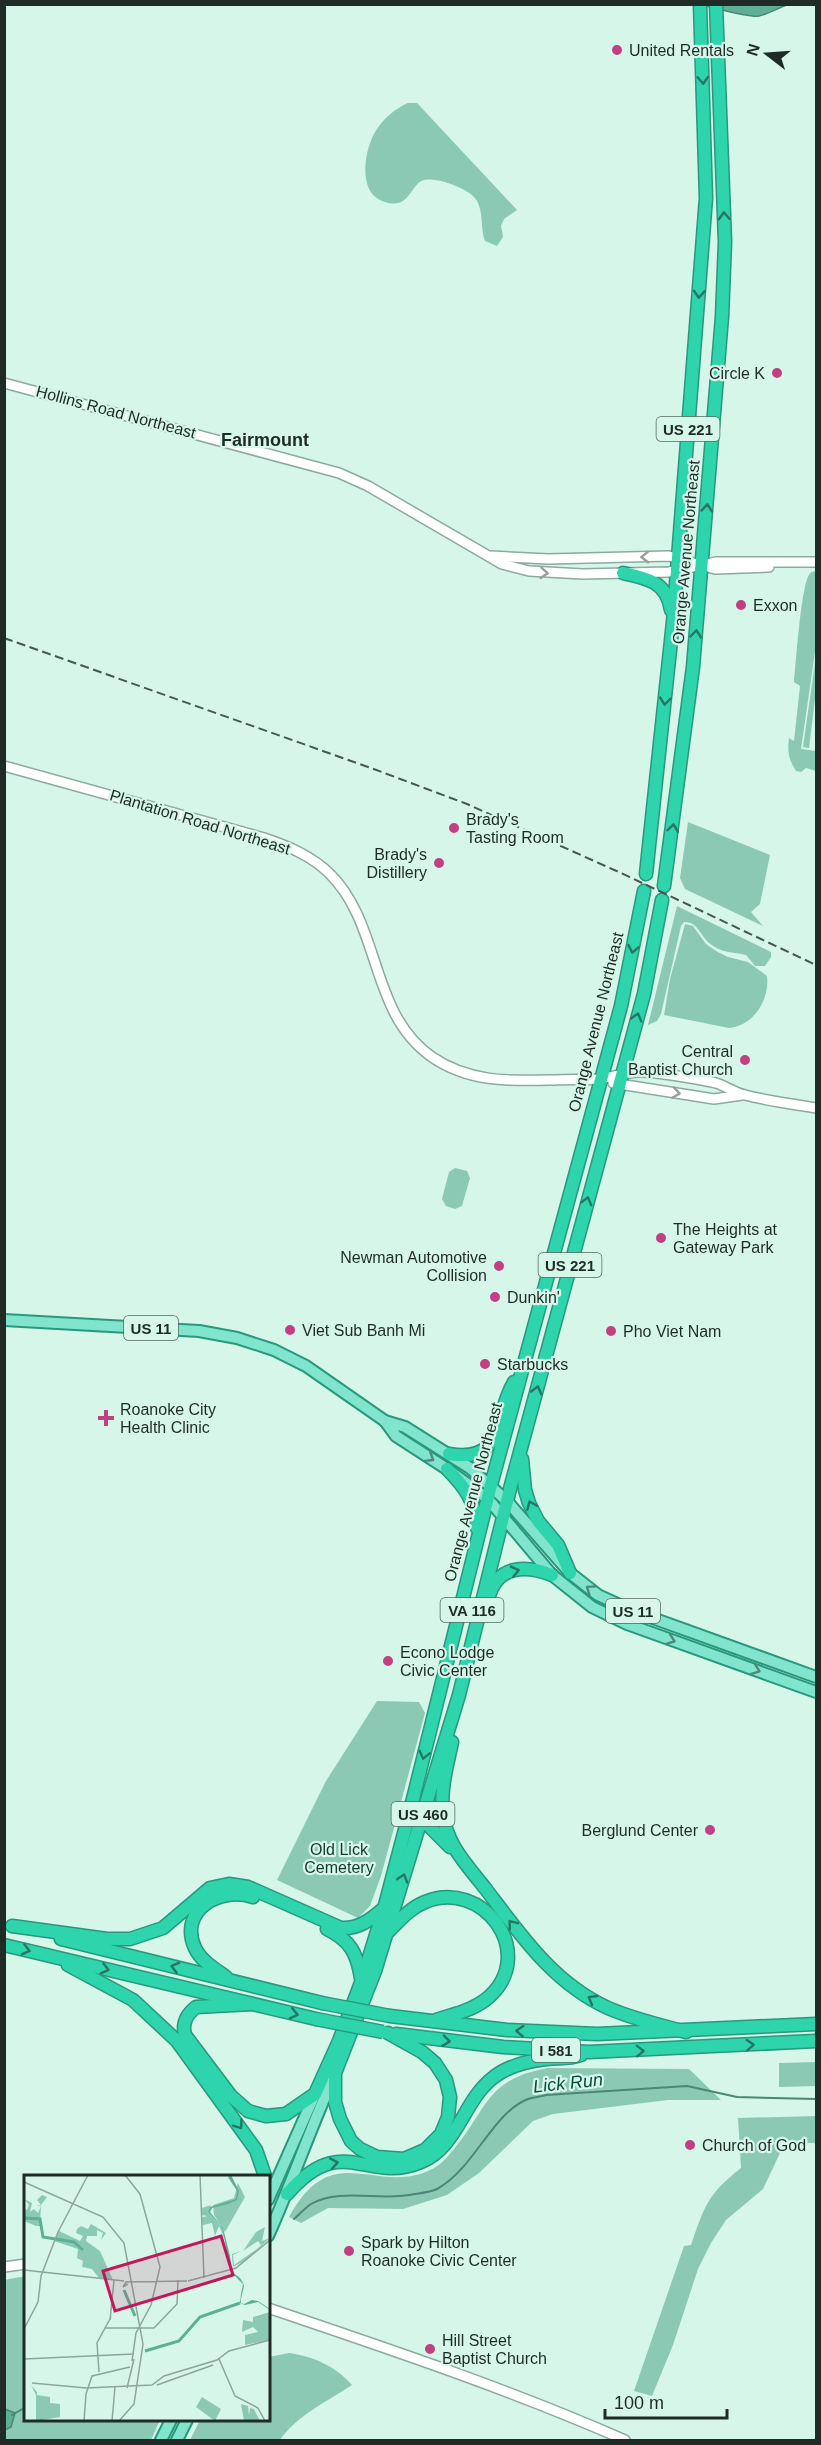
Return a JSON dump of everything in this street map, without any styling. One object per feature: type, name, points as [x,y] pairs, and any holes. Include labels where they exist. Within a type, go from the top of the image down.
[{"type":"highway","name":"Orange Avenue Northeast","points":[[646,874],[673,622],[706,198],[700,4]]},
{"type":"highway","name":"Orange Avenue Northeast","points":[[664,886],[693,667],[721,330],[725,242],[716,4]]},
{"type":"highway","points":[[623,573],[648,578],[661,586],[670,603],[673,622]]},
{"type":"highway","name":"Orange Avenue Northeast","points":[[315,2094],[339,2041],[362,1980],[384,1909],[477,1538],[599,1079],[621,1006],[644,891]]},
{"type":"highway","name":"US 221","points":[[502,1505],[522,1446],[644,994],[662,900]]},
{"type":"highway","points":[[449,1454],[470,1456],[480,1454],[491,1445],[506,1395],[522,1368]]},
{"type":"highway","points":[[522,1446],[522,1472],[528,1503],[538,1521],[558,1545],[570,1573]]},
{"type":"highway","points":[[447,1469],[461,1483],[473,1503],[477,1538]]},
{"type":"highway","name":"US 460","points":[[335,2073],[364,2003],[459,1695],[502,1505]]},
{"type":"highway","name":"VA 116","points":[[454,1711],[452,1692],[502,1505]]},
{"type":"highway","name":"VA 116","points":[[474,1633],[491,1587],[501,1575],[519,1568],[542,1571],[552,1575]]},
{"type":"highway","points":[[459,1695],[458,1718],[445,1773],[442,1797],[445,1826],[450,1842],[532,1949],[562,1979],[609,2008],[686,2032]]},
{"type":"highway","points":[[422,1818],[460,1856]]},
{"type":"highway","points":[[8,1925],[107,1939],[130,1939],[163,1928],[210,1888],[229,1884],[248,1887],[332,1926],[341,1928],[364,1924],[384,1909]]},
{"type":"highway","points":[[231,1981],[200,1955],[193,1941],[192,1932],[196,1915],[201,1908],[215,1898],[230,1893],[251,1896],[339,1935],[354,1951],[362,1980]]},
{"type":"highway","points":[[386,1934],[416,1907],[441,1898],[472,1902],[487,1912],[500,1927],[507,1956],[504,1973],[495,1990],[474,2007],[430,2022]]},
{"type":"highway","name":"I 581","points":[[8,1925],[322,2003],[430,2022],[553,2033],[621,2034],[816,2024]]},
{"type":"highway","name":"I 581","points":[[4,1945],[316,2019],[385,2033],[503,2047],[589,2052],[816,2041]]},
{"type":"highway","points":[[48,1955],[118,1990],[165,2028],[187,2054],[256,2150],[265,2175]]},
{"type":"highway","points":[[252,2004],[196,2007],[186,2017],[184,2023],[188,2041],[231,2096],[248,2111],[266,2116],[286,2114],[315,2094]]},
{"type":"highway","points":[[335,2073],[334,2090],[337,2112],[351,2141],[370,2154],[387,2159],[404,2159],[435,2143],[446,2126],[450,2107],[446,2080],[442,2071],[429,2057],[385,2033]]},
{"type":"highway","points":[[287,2194],[305,2174],[333,2162],[346,2161],[399,2168],[422,2162],[443,2147],[476,2094],[495,2076],[517,2065],[547,2059],[569,2059],[589,2052]]},
{"type":"main road","name":"Hollins Road Northeast","points":[[4,383],[339,473],[368,486],[502,564],[545,573],[623,573],[678,565],[702,566],[716,562],[816,563]]},
{"type":"main road","name":"Hollins Road Northeast","points":[[489,556],[542,560],[669,556],[678,565]]},
{"type":"main road","name":"Plantation Road Northeast","points":[[4,766],[264,838],[304,854],[331,875],[348,897],[363,929],[392,1011],[414,1041],[433,1058],[463,1073],[492,1080],[620,1079]]},
{"type":"main road","points":[[620,1079],[639,1072],[717,1083],[742,1095],[816,1108]]},
{"type":"main road","points":[[620,1079],[714,1099],[742,1095]]},
{"type":"main road","name":"US 11","points":[[4,1320],[199,1331],[237,1338],[274,1350],[306,1366],[385,1421],[405,1427],[449,1454],[491,1485],[502,1505],[552,1575],[575,1596],[606,1615],[816,1692]]},
{"type":"main road","name":"US 11","points":[[385,1421],[396,1436],[488,1499],[502,1505],[570,1573],[591,1590],[617,1605],[816,1677]]},
{"type":"main road","name":"US 460","points":[[270,2232],[335,2073]]},
{"type":"main road","name":"US 460","points":[[270,2195],[315,2094]]},
{"type":"main road","points":[[4,2267],[24,2264]]},
{"type":"main road","points":[[270,2309],[452,2370],[626,2440]]},
{"type":"main road","points":[[161,2440],[170,2421]]},
{"type":"main road","points":[[177,2440],[186,2421]]},
{"type":"green space","points":[[408,103],[417,103],[517,210],[504,219],[501,226],[503,237],[497,246],[485,241],[481,211],[477,201],[468,192],[453,185],[437,180],[424,180],[415,186],[403,201],[398,203],[380,200],[368,187],[365,167],[373,136],[383,121]]},
{"type":"green space","points":[[816,571],[816,645],[801,749],[816,751],[816,771],[806,768],[801,772],[796,771],[792,763],[788,743],[789,738],[794,741],[800,686],[794,682],[804,594],[809,575]]},
{"type":"green space","points":[[816,655],[816,691],[809,748],[803,747]]},
{"type":"green space","points":[[688,822],[770,855],[760,904],[751,912],[763,926],[685,889],[680,878]]},
{"type":"green space","points":[[677,906],[771,952],[771,957],[765,966],[755,966],[746,955],[714,946],[706,940],[696,926],[684,922],[681,926],[661,1014],[657,1021],[648,1025]]},
{"type":"green space","points":[[685,924],[693,926],[706,944],[716,951],[748,962],[767,976],[763,1002],[752,1017],[738,1026],[729,1028],[664,1015],[670,979]]},
{"type":"green space","points":[[455,1168],[467,1171],[470,1178],[462,1206],[455,1209],[446,1206],[442,1199],[449,1172]]},
{"type":"green space","name":"Old Lick Cemetery","points":[[377,1701],[419,1702],[425,1713],[381,1876],[370,1906],[358,1918],[277,1880],[326,1781]]},
{"type":"green space","points":[[816,2062],[816,2086],[779,2087],[779,2063]]},
{"type":"green space","points":[[548,2068],[689,2069],[721,2100],[668,2100],[553,2114],[533,2121],[479,2173],[447,2195],[403,2209],[328,2208],[301,2223],[289,2217],[305,2193],[322,2180],[338,2174],[410,2176],[434,2168],[444,2161],[454,2149],[482,2108],[500,2088],[528,2073]]},
{"type":"green space","points":[[816,2116],[816,2143],[792,2143],[780,2153],[763,2189],[726,2220],[711,2243],[698,2269],[673,2345],[652,2396],[634,2391],[684,2246],[691,2245],[708,2202],[721,2186],[741,2168],[738,2118]]},
{"type":"green space","points":[[24,2277],[24,2421],[160,2421],[151,2440],[5,2440],[4,2280]]},
{"type":"green space","points":[[289,2353],[307,2357],[324,2363],[352,2385],[303,2416],[280,2440],[190,2440],[200,2421],[270,2421],[270,2357]]},
{"type":"shaded area","points":[[701,5],[787,5],[754,16]]},
{"type":"shaded area","points":[[5,2409],[15,2413],[11,2427],[5,2430]]},
{"type":"waterway","name":"Lick Run","points":[[294,2219],[311,2204],[335,2196],[389,2197],[437,2189],[462,2168],[504,2116],[516,2106],[532,2098],[546,2095],[687,2086],[737,2097],[816,2099]]},
{"type":"waterway","name":"Lick Run","points":[[12,2415],[24,2408]]},
{"type":"railway","points":[[4,638],[467,804],[621,873],[816,965]]},
{"type":"place","name":"United Rentals","points":[[617,50]]},
{"type":"place","name":"Circle K","points":[[777,373]]},
{"type":"place","name":"Exxon","points":[[741,605]]},
{"type":"place","name":"Brady's Tasting Room","points":[[454,828]]},
{"type":"place","name":"Brady's Distillery","points":[[439,863]]},
{"type":"place","name":"Central Baptist Church","points":[[745,1060]]},
{"type":"place","name":"The Heights at Gateway Park","points":[[661,1238]]},
{"type":"place","name":"Newman Automotive Collision","points":[[499,1266]]},
{"type":"place","name":"Dunkin'","points":[[495,1297]]},
{"type":"place","name":"Viet Sub Banh Mi","points":[[290,1330]]},
{"type":"place","name":"Pho Viet Nam","points":[[611,1331]]},
{"type":"place","name":"Starbucks","points":[[485,1364]]},
{"type":"place","name":"Roanoke City Health Clinic","points":[[106,1418]]},
{"type":"place","name":"Econo Lodge Civic Center","points":[[388,1661]]},
{"type":"place","name":"Berglund Center","points":[[710,1830]]},
{"type":"place","name":"Church of God","points":[[690,2145]]},
{"type":"place","name":"Spark by Hilton Roanoke Civic Center","points":[[349,2251]]},
{"type":"place","name":"Hill Street Baptist Church","points":[[430,2349]]},
{"type":"district","name":"Fairmount","points":[[265,440]]}]
